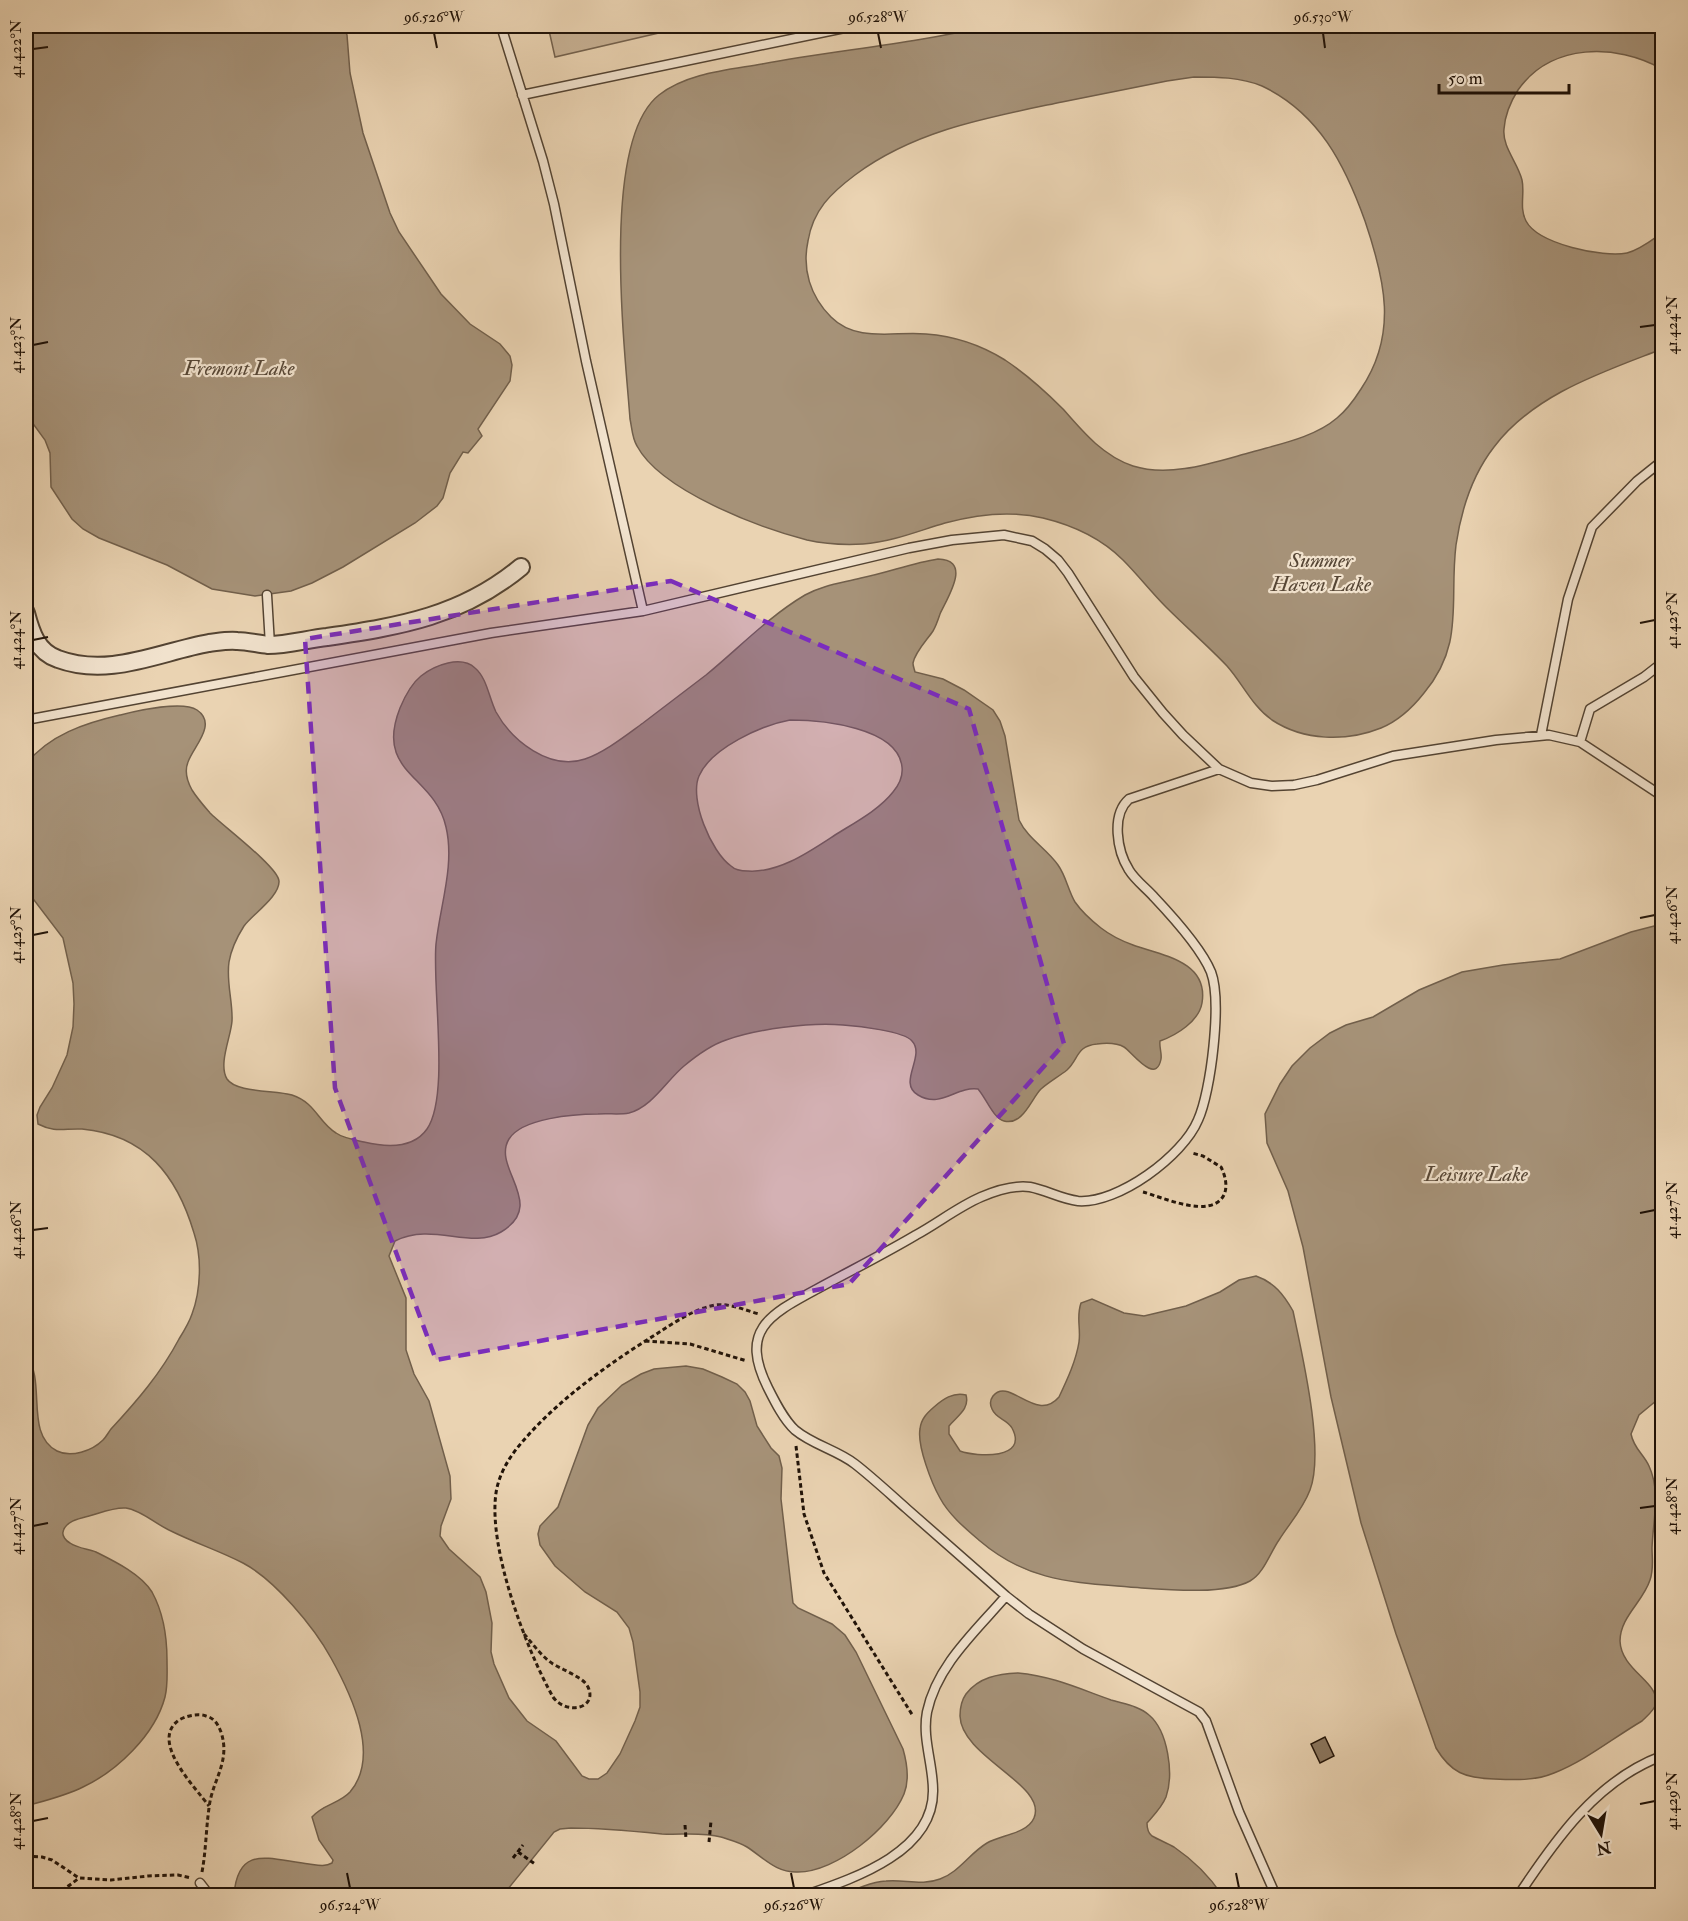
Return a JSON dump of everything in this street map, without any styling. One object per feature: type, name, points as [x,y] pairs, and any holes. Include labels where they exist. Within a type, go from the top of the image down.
[{"type":"street","points":[[26,613],[34,638],[43,650],[55,658],[72,664],[115,665],[209,644],[236,641],[270,645],[370,630],[432,616],[485,594],[521,567]]},
{"type":"lane","points":[[501,26],[554,204],[586,361],[643,610]]},
{"type":"lane","points":[[522,95],[854,26]]},
{"type":"lane","points":[[1541,735],[1568,599],[1592,527],[1637,481],[1662,461]]},
{"type":"lane","points":[[26,720],[491,633],[643,610],[909,548],[983,536],[1018,537],[1032,541],[1058,560],[1134,677],[1183,735],[1219,769],[1251,783],[1272,786],[1294,785],[1393,756],[1541,735],[1580,742],[1662,796]]},
{"type":"lane","points":[[267,595],[270,645]]},
{"type":"lane","points":[[1580,742],[1590,709],[1644,677],[1662,663]]},
{"type":"lane","points":[[1219,769],[1129,800],[1120,811],[1119,821],[1121,849],[1131,873],[1154,897],[1204,959],[1215,990],[1213,1036],[1203,1107],[1193,1130],[1176,1150],[1141,1179],[1105,1197],[1081,1201],[1020,1186],[981,1197],[777,1313],[757,1338],[755,1351],[757,1365],[777,1406],[795,1430],[854,1462],[1029,1614],[1083,1649],[1199,1712],[1206,1721],[1239,1812],[1276,1896]]},
{"type":"lane","points":[[803,1896],[868,1870],[902,1850],[917,1835],[927,1820],[933,1792],[926,1736],[927,1714],[938,1680],[953,1657],[1006,1596]]},
{"type":"lane","points":[[1518,1896],[1544,1857],[1576,1818],[1599,1795],[1626,1774],[1662,1756]]},
{"type":"lane","points":[[200,1883],[210,1896]]},
{"type":"path","points":[[1123,1189],[1191,1206],[1212,1204],[1220,1200],[1225,1193],[1226,1184],[1221,1167],[1203,1156],[1176,1150]]},
{"type":"path","points":[[524,1634],[543,1656],[583,1680],[588,1686],[590,1694],[583,1706],[575,1709],[558,1704],[547,1686],[524,1634],[508,1586],[498,1540],[495,1510],[498,1482],[510,1459],[523,1442],[546,1418],[584,1385],[645,1341],[693,1313],[725,1304],[765,1314],[777,1313]]},
{"type":"path","points":[[645,1341],[697,1345],[757,1365]]},
{"type":"path","points":[[795,1430],[804,1514],[824,1573],[926,1736]]},
{"type":"path","points":[[26,1856],[52,1860],[79,1878],[111,1880],[178,1875],[200,1883],[207,1839],[209,1806],[222,1767],[224,1745],[219,1726],[209,1716],[201,1714],[183,1718],[175,1724],[168,1742],[171,1753],[209,1806]]},
{"type":"path","points":[[709,1842],[711,1821]]},
{"type":"path","points":[[685,1825],[686,1839]]},
{"type":"path","points":[[513,1858],[523,1845]]},
{"type":"path","points":[[518,1852],[535,1864]]},
{"type":"path","points":[[26,1886],[33,1891],[59,1893],[79,1878]]},
{"type":"highlighted area","points":[[671,581],[969,709],[1064,1044],[849,1284],[436,1360],[335,1088],[305,639]]},
{"type":"shaded area","points":[[548,26],[689,26],[555,57]]},
{"type":"water","name":"Fremont Lake","points":[[26,26],[342,26],[347,35],[350,73],[363,133],[390,213],[399,232],[441,294],[470,324],[500,344],[510,356],[512,365],[510,381],[478,429],[482,436],[468,453],[463,452],[450,473],[443,498],[437,506],[415,523],[312,583],[291,591],[255,596],[212,589],[167,565],[99,538],[83,529],[72,519],[51,487],[50,453],[45,440],[26,414]]},
{"type":"water","name":"Summer Haven Lake","points":[[987,26],[1662,26],[1662,69],[1625,55],[1605,52],[1585,52],[1548,63],[1518,90],[1509,108],[1504,136],[1522,180],[1524,216],[1533,229],[1543,236],[1572,248],[1616,254],[1637,250],[1662,233],[1662,349],[1593,376],[1549,399],[1510,429],[1494,447],[1474,481],[1461,519],[1454,566],[1453,622],[1445,657],[1437,675],[1424,693],[1393,722],[1368,733],[1325,737],[1298,732],[1272,720],[1253,702],[1227,666],[1166,607],[1115,552],[1096,539],[1065,525],[1031,516],[994,514],[957,520],[874,543],[842,544],[814,541],[764,527],[713,505],[667,478],[649,462],[637,446],[630,419],[621,298],[620,248],[623,200],[629,155],[641,119],[659,95],[695,77],[722,71]],"holes":[[[1194,77],[1228,78],[1254,83],[1282,97],[1314,126],[1327,143],[1339,161],[1357,200],[1378,264],[1384,306],[1384,327],[1373,368],[1353,401],[1328,425],[1285,443],[1193,467],[1162,470],[1133,466],[1103,450],[1042,389],[996,355],[967,342],[946,337],[914,333],[876,334],[852,330],[831,317],[818,300],[809,282],[806,262],[806,251],[814,220],[824,203],[838,189],[878,160],[928,136],[954,127],[1035,108]]]},
{"type":"water","points":[[938,559],[948,561],[954,566],[956,573],[952,590],[935,627],[914,659],[915,672],[943,679],[993,710],[1005,736],[1019,820],[1027,833],[1058,865],[1075,902],[1098,925],[1112,935],[1181,962],[1191,969],[1202,989],[1202,1003],[1197,1016],[1173,1035],[1160,1041],[1161,1059],[1154,1069],[1143,1065],[1121,1046],[1107,1043],[1085,1047],[1067,1070],[1037,1093],[1021,1116],[1011,1121],[1000,1119],[978,1089],[970,1089],[934,1100],[918,1095],[912,1090],[910,1084],[916,1054],[915,1047],[912,1041],[900,1034],[830,1024],[784,1027],[739,1036],[720,1042],[699,1055],[637,1110],[625,1114],[576,1115],[550,1119],[525,1126],[516,1132],[509,1139],[505,1150],[519,1198],[520,1210],[514,1221],[501,1232],[489,1237],[477,1238],[423,1234],[409,1236],[395,1241],[389,1256],[406,1298],[406,1350],[414,1374],[429,1401],[450,1476],[451,1499],[441,1526],[440,1536],[449,1549],[480,1577],[486,1592],[492,1623],[491,1652],[494,1664],[509,1698],[527,1721],[556,1741],[582,1776],[589,1779],[598,1779],[607,1773],[620,1754],[640,1707],[640,1692],[629,1628],[617,1612],[585,1592],[555,1566],[540,1545],[538,1534],[540,1526],[558,1507],[588,1425],[598,1408],[622,1385],[654,1369],[686,1366],[703,1369],[737,1384],[745,1392],[757,1426],[779,1456],[782,1468],[781,1499],[793,1603],[798,1608],[832,1624],[845,1635],[856,1652],[903,1749],[907,1783],[904,1794],[887,1821],[860,1846],[845,1856],[829,1865],[798,1872],[783,1870],[744,1845],[714,1835],[571,1828],[554,1832],[503,1895],[234,1895],[237,1879],[242,1868],[249,1861],[270,1858],[318,1865],[332,1863],[333,1860],[319,1840],[312,1817],[321,1809],[346,1796],[359,1777],[363,1761],[360,1725],[347,1689],[324,1646],[293,1605],[280,1592],[243,1563],[126,1508],[74,1521],[64,1528],[63,1535],[73,1545],[96,1552],[127,1569],[141,1579],[152,1592],[162,1616],[165,1634],[167,1688],[165,1697],[153,1725],[144,1738],[109,1772],[76,1790],[26,1806],[26,1355],[35,1379],[38,1420],[47,1443],[63,1453],[87,1450],[104,1439],[148,1386],[185,1330],[195,1305],[199,1274],[197,1242],[187,1212],[168,1177],[156,1162],[124,1140],[104,1133],[82,1129],[55,1129],[38,1124],[37,1115],[40,1107],[52,1088],[67,1055],[73,1027],[74,1004],[73,983],[63,938],[26,892],[26,764],[45,745],[57,738],[81,726],[107,718],[171,706],[190,707],[203,716],[205,729],[186,769],[190,787],[210,813],[270,866],[279,881],[271,899],[244,926],[230,957],[228,977],[232,1021],[224,1058],[227,1079],[239,1087],[285,1093],[300,1098],[330,1129],[346,1138],[381,1145],[398,1145],[414,1140],[427,1129],[434,1113],[438,1092],[439,1041],[435,963],[449,856],[446,827],[440,809],[400,761],[395,747],[394,730],[400,708],[414,683],[427,672],[441,665],[455,662],[469,664],[482,677],[503,723],[522,743],[533,751],[559,761],[572,762],[585,759],[607,748],[643,723],[706,675],[779,613],[805,595],[826,587]],"holes":[[[790,720],[838,724],[856,728],[887,743],[897,753],[902,767],[899,783],[887,799],[874,810],[793,860],[760,871],[743,871],[734,868],[716,849],[699,811],[697,798],[699,776],[714,756],[738,739]]]},
{"type":"water","name":"Leisure Lake","points":[[1662,924],[1662,1396],[1639,1415],[1631,1434],[1634,1444],[1649,1466],[1655,1486],[1652,1568],[1647,1588],[1624,1624],[1620,1641],[1626,1660],[1652,1689],[1656,1703],[1642,1721],[1588,1756],[1554,1773],[1524,1779],[1475,1777],[1453,1769],[1436,1748],[1396,1634],[1361,1523],[1331,1397],[1303,1247],[1288,1191],[1267,1143],[1265,1114],[1292,1066],[1310,1048],[1330,1033],[1346,1025],[1373,1017],[1419,990],[1462,972],[1560,959],[1631,932]]},
{"type":"water","points":[[1256,1276],[1278,1290],[1293,1311],[1310,1402],[1315,1452],[1314,1473],[1307,1497],[1263,1568],[1250,1581],[1224,1589],[1191,1590],[1108,1585],[1050,1577],[1033,1572],[998,1554],[969,1532],[948,1510],[929,1474],[920,1436],[923,1419],[941,1401],[953,1395],[966,1395],[964,1408],[949,1426],[949,1434],[960,1451],[988,1455],[1008,1451],[1013,1446],[1015,1438],[1012,1428],[994,1412],[991,1407],[992,1398],[999,1391],[1007,1392],[1041,1405],[1050,1404],[1059,1397],[1078,1349],[1081,1303],[1092,1299],[1124,1313],[1144,1316],[1186,1306],[1220,1292],[1239,1280]]},
{"type":"water","points":[[1018,1673],[1043,1677],[1136,1707],[1156,1722],[1168,1753],[1169,1777],[1166,1797],[1158,1811],[1147,1823],[1149,1832],[1188,1857],[1207,1875],[1222,1895],[843,1895],[880,1882],[927,1882],[940,1879],[953,1872],[987,1843],[1026,1828],[1031,1823],[1035,1806],[1028,1794],[974,1745],[964,1731],[960,1716],[964,1697],[971,1688],[983,1680]]},
{"type":"building","points":[[1325,1737],[1334,1756],[1320,1763],[1311,1744]]}]
